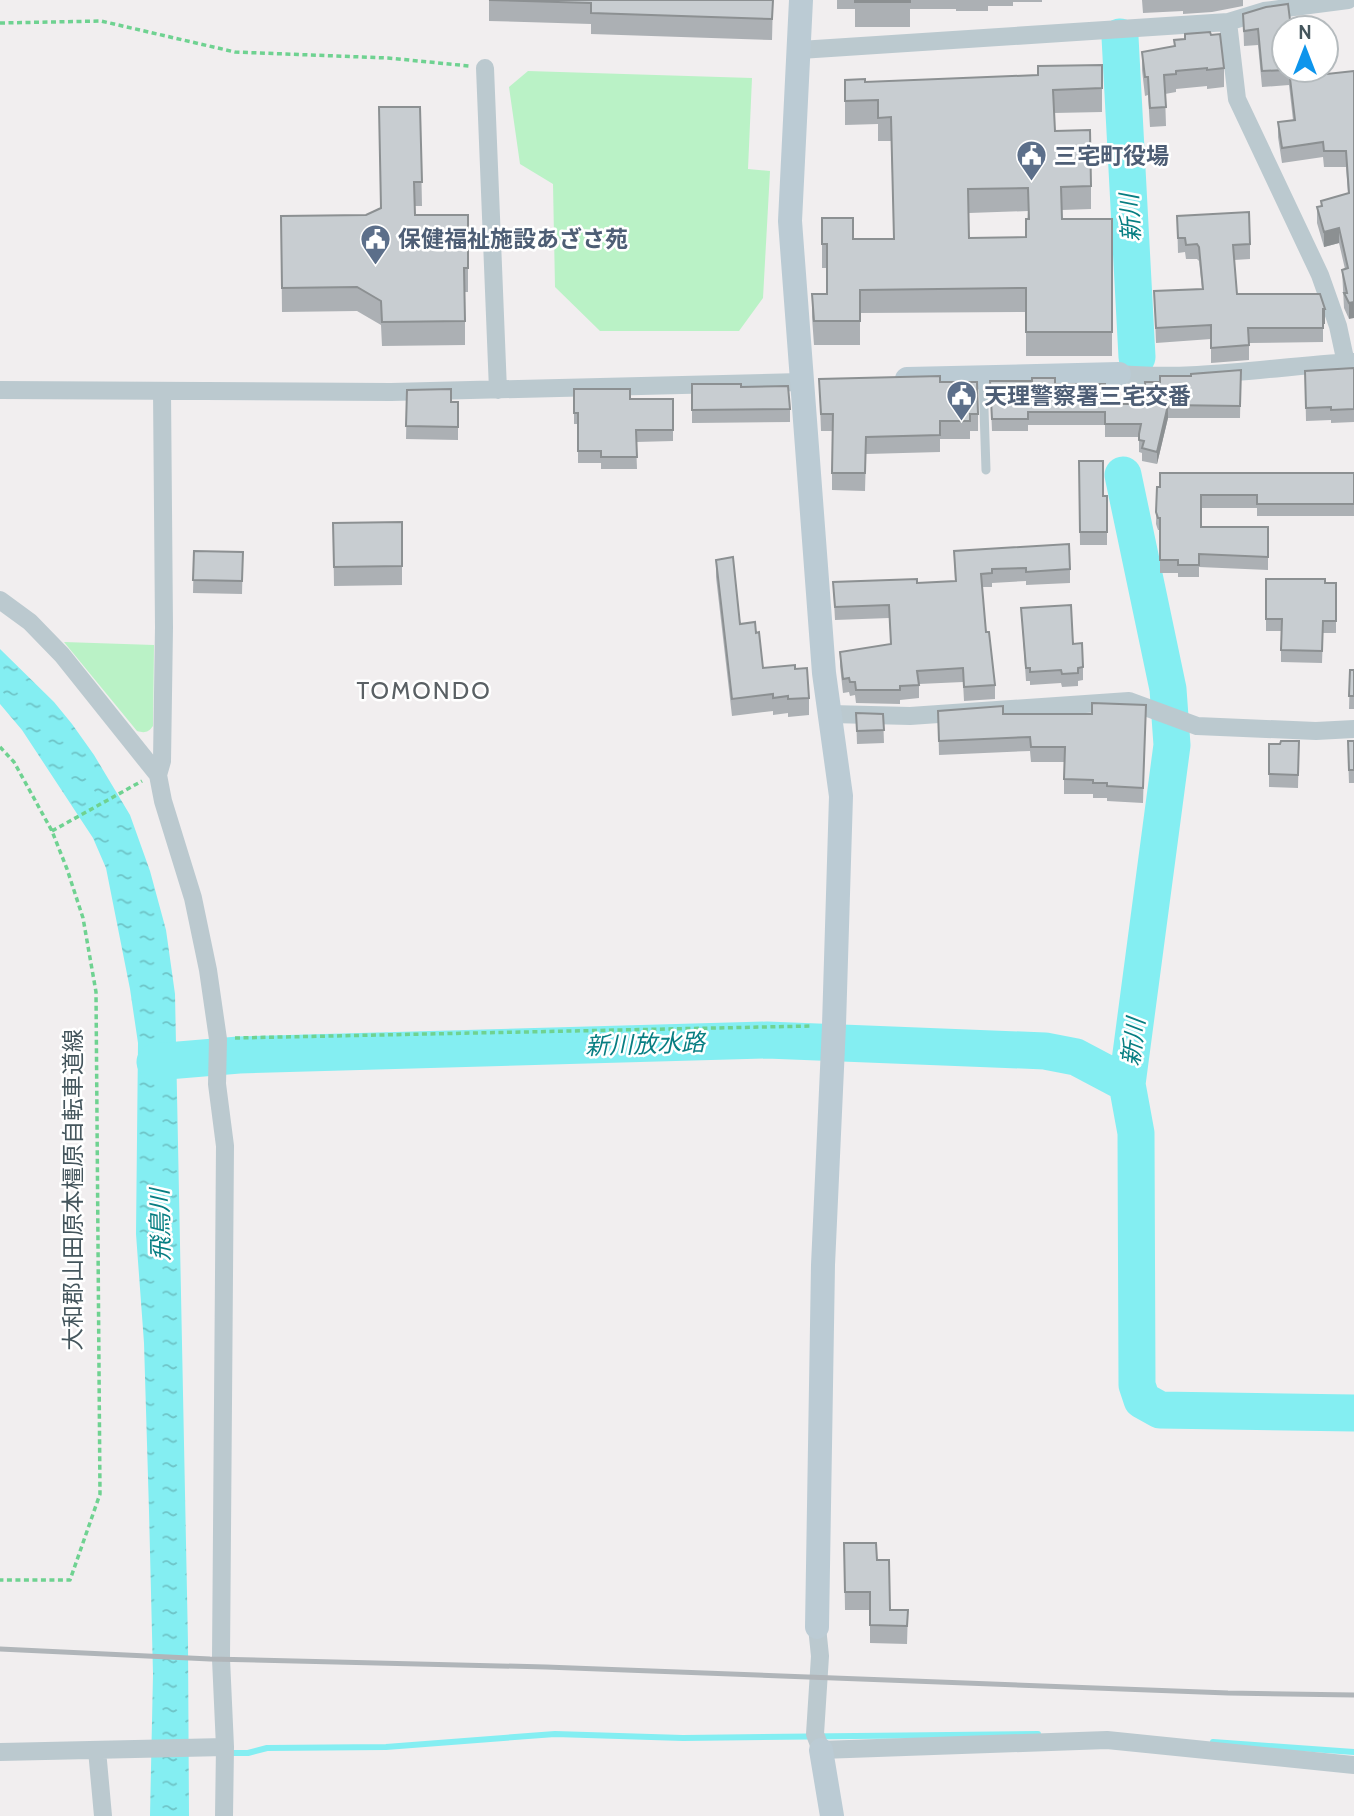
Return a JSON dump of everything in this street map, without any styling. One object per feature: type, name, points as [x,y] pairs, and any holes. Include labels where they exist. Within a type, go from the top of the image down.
[{"type":"street","points":[[802,0],[790,221],[824,673],[841,796],[823,1265],[817,1627],[820,1656],[815,1734],[821,1751],[832,1816]]},
{"type":"street","points":[[800,50],[1228,22],[1264,11],[1348,0]]},
{"type":"street","points":[[885,380],[1119,374],[1150,377],[1350,363],[1320,275],[1237,99],[1228,22]]},
{"type":"street","points":[[485,68],[498,390]]},
{"type":"street","points":[[0,390],[259,393],[829,381]]},
{"type":"street","points":[[162,391],[164,626],[162,761],[158,775],[163,801],[193,898],[208,970],[218,1039],[217,1084],[225,1146],[221,1659],[224,1816]]},
{"type":"street","points":[[0,600],[30,622],[62,655],[158,775]]},
{"type":"street","points":[[831,714],[910,716],[1129,701],[1197,726],[1316,731],[1354,729]]},
{"type":"street","points":[[821,1751],[1107,1740],[1354,1765]]},
{"type":"street","points":[[0,1752],[221,1747]]},
{"type":"street","points":[[103,1816],[105,1750]]},
{"type":"lane","points":[[982,377],[986,470]]},
{"type":"path","points":[[0,23],[101,21],[235,51],[388,58],[485,68]]},
{"type":"path","name":"大和郡山田原本橿原自転車道線","points":[[0,747],[13,762],[54,830],[83,918],[96,992],[100,1494],[70,1580],[0,1580]]},
{"type":"path","points":[[54,830],[138,783]]},
{"type":"path","points":[[218,1039],[761,1029],[834,1025]]},
{"type":"green space","points":[[528,71],[752,78],[748,169],[770,171],[763,298],[739,331],[600,331],[555,287],[553,184],[520,164],[509,87]]},
{"type":"green space","points":[[64,642],[154,645],[153,726],[146,732],[137,731]]},
{"type":"water","name":"飛鳥川","points":[[0,649],[54,702],[72,724],[130,815],[150,871],[166,930],[175,994],[189,1816],[150,1816],[153,1674],[144,1343],[136,1234],[138,1043],[130,989],[106,868],[93,838],[22,730],[0,704]]},
{"type":"building","points":[[489,0],[773,0],[772,19],[591,13],[591,3]]},
{"type":"building","points":[[910,0],[910,2],[855,2]]},
{"type":"building","points":[[1288,4],[1289,14],[1270,14],[1270,71],[1262,71],[1258,29],[1244,31],[1243,14]]},
{"type":"building","points":[[1210,32],[1211,35],[1220,34],[1224,68],[1176,71],[1176,74],[1164,75],[1166,107],[1150,108],[1148,77],[1145,77],[1142,52],[1175,46],[1174,40],[1185,39],[1185,34]]},
{"type":"building","points":[[1102,65],[1102,88],[1053,90],[1055,131],[1090,130],[1091,186],[1061,187],[1062,219],[1112,219],[1112,332],[1026,332],[1026,288],[860,290],[860,321],[814,321],[812,294],[827,294],[827,244],[822,244],[822,218],[853,218],[853,239],[894,239],[891,117],[878,118],[878,100],[845,101],[845,80],[865,79],[865,82],[1038,75],[1038,66]],"holes":[[[1028,188],[1029,219],[1026,219],[1026,237],[969,238],[968,189]]]},
{"type":"building","points":[[1354,71],[1354,302],[1349,303],[1344,293],[1347,293],[1342,270],[1348,268],[1339,228],[1324,232],[1317,207],[1322,206],[1321,201],[1349,193],[1346,151],[1324,151],[1323,142],[1282,148],[1278,122],[1295,120],[1291,84],[1340,84],[1340,73]]},
{"type":"building","points":[[379,107],[420,107],[422,182],[414,182],[415,215],[468,215],[468,268],[464,268],[465,321],[382,322],[381,301],[357,287],[282,288],[281,216],[366,215],[381,208]]},
{"type":"building","points":[[1249,212],[1250,244],[1233,245],[1237,294],[1320,294],[1325,309],[1323,328],[1248,328],[1249,345],[1211,348],[1211,325],[1156,328],[1154,291],[1203,289],[1199,247],[1197,244],[1186,245],[1185,238],[1178,238],[1177,216]]},
{"type":"building","points":[[1354,368],[1354,409],[1306,408],[1305,371]]},
{"type":"building","points":[[1241,370],[1240,406],[1168,405],[1157,452],[1142,448],[1144,441],[1139,440],[1141,424],[1105,424],[1105,412],[1028,412],[1028,419],[992,419],[990,381],[1055,378],[1055,384],[1105,384],[1105,404],[1146,404],[1145,382],[1160,382],[1160,376],[1191,376]]},
{"type":"building","points":[[940,376],[940,382],[977,382],[978,414],[970,414],[970,421],[940,421],[940,435],[866,437],[865,473],[832,473],[833,414],[821,414],[819,379]]},
{"type":"building","points":[[692,384],[788,386],[790,409],[692,410]]},
{"type":"building","points":[[451,389],[451,402],[458,402],[458,427],[406,426],[407,390]]},
{"type":"building","points":[[574,389],[630,389],[630,399],[673,399],[673,430],[636,430],[637,457],[601,457],[601,451],[578,451],[578,413],[574,413]]},
{"type":"building","points":[[1079,461],[1103,461],[1107,532],[1080,532]]},
{"type":"building","points":[[1160,473],[1354,473],[1354,504],[1257,504],[1257,495],[1201,495],[1201,527],[1268,527],[1268,557],[1199,554],[1199,565],[1178,565],[1178,560],[1160,560],[1160,518],[1156,512]]},
{"type":"building","points":[[402,522],[402,566],[334,567],[333,523]]},
{"type":"building","points":[[1069,544],[1070,569],[1026,572],[1026,568],[992,569],[992,573],[981,574],[986,632],[989,632],[995,685],[964,687],[963,668],[917,671],[919,685],[900,686],[900,690],[856,690],[855,682],[850,682],[849,678],[843,679],[840,652],[891,644],[889,605],[835,607],[833,582],[917,579],[917,583],[956,581],[954,551]]},
{"type":"building","points":[[194,551],[243,552],[242,581],[193,580]]},
{"type":"building","points":[[733,557],[740,624],[755,622],[756,633],[759,632],[763,668],[795,665],[795,669],[807,668],[809,698],[773,698],[773,694],[732,699],[716,560]]},
{"type":"building","points":[[1266,579],[1325,579],[1325,583],[1336,583],[1336,621],[1323,621],[1322,651],[1281,650],[1282,619],[1266,619]]},
{"type":"building","points":[[1071,605],[1073,644],[1082,643],[1083,667],[1078,668],[1078,673],[1062,674],[1061,670],[1030,672],[1030,668],[1026,668],[1021,608]]},
{"type":"building","points":[[1350,670],[1354,670],[1354,696],[1349,696]]},
{"type":"building","points":[[1092,703],[1146,705],[1143,788],[1107,786],[1107,783],[1093,783],[1093,780],[1064,779],[1065,747],[1031,747],[1030,737],[939,741],[938,711],[1003,706],[1003,714],[1092,714]]},
{"type":"building","points":[[856,713],[883,714],[884,730],[857,731]]},
{"type":"building","points":[[1281,741],[1299,741],[1298,775],[1269,774],[1269,744],[1280,744]]},
{"type":"building","points":[[1348,741],[1354,741],[1354,770],[1349,770]]},
{"type":"building","points":[[844,1543],[876,1543],[877,1560],[889,1560],[890,1610],[908,1610],[907,1626],[870,1625],[870,1592],[845,1592]]},
{"type":"waterway","name":"新川","points":[[1120,37],[1137,357]]},
{"type":"waterway","name":"新川","points":[[1123,475],[1168,689],[1172,745],[1127,1084],[1136,1133],[1137,1385],[1142,1400],[1160,1410],[1354,1413]]},
{"type":"waterway","name":"新川放水路","points":[[155,1062],[239,1055],[767,1040],[1045,1051],[1076,1057],[1127,1084]]},
{"type":"waterway","points":[[227,1753],[248,1753],[267,1748],[386,1747],[555,1734],[683,1738],[1038,1734]]},
{"type":"waterway","points":[[1213,1742],[1354,1752]]},
{"type":"railway","points":[[0,1649],[210,1659],[546,1667],[1228,1693],[1354,1695]]},
{"type":"place","name":"三宅町役場","points":[[1031,183]]},
{"type":"place","name":"保健福祉施設あざさ苑","points":[[375,266]]},
{"type":"place","name":"天理警察署三宅交番","points":[[961,423]]},
{"type":"district","name":"TOMONDO","points":[[424,690]]}]
